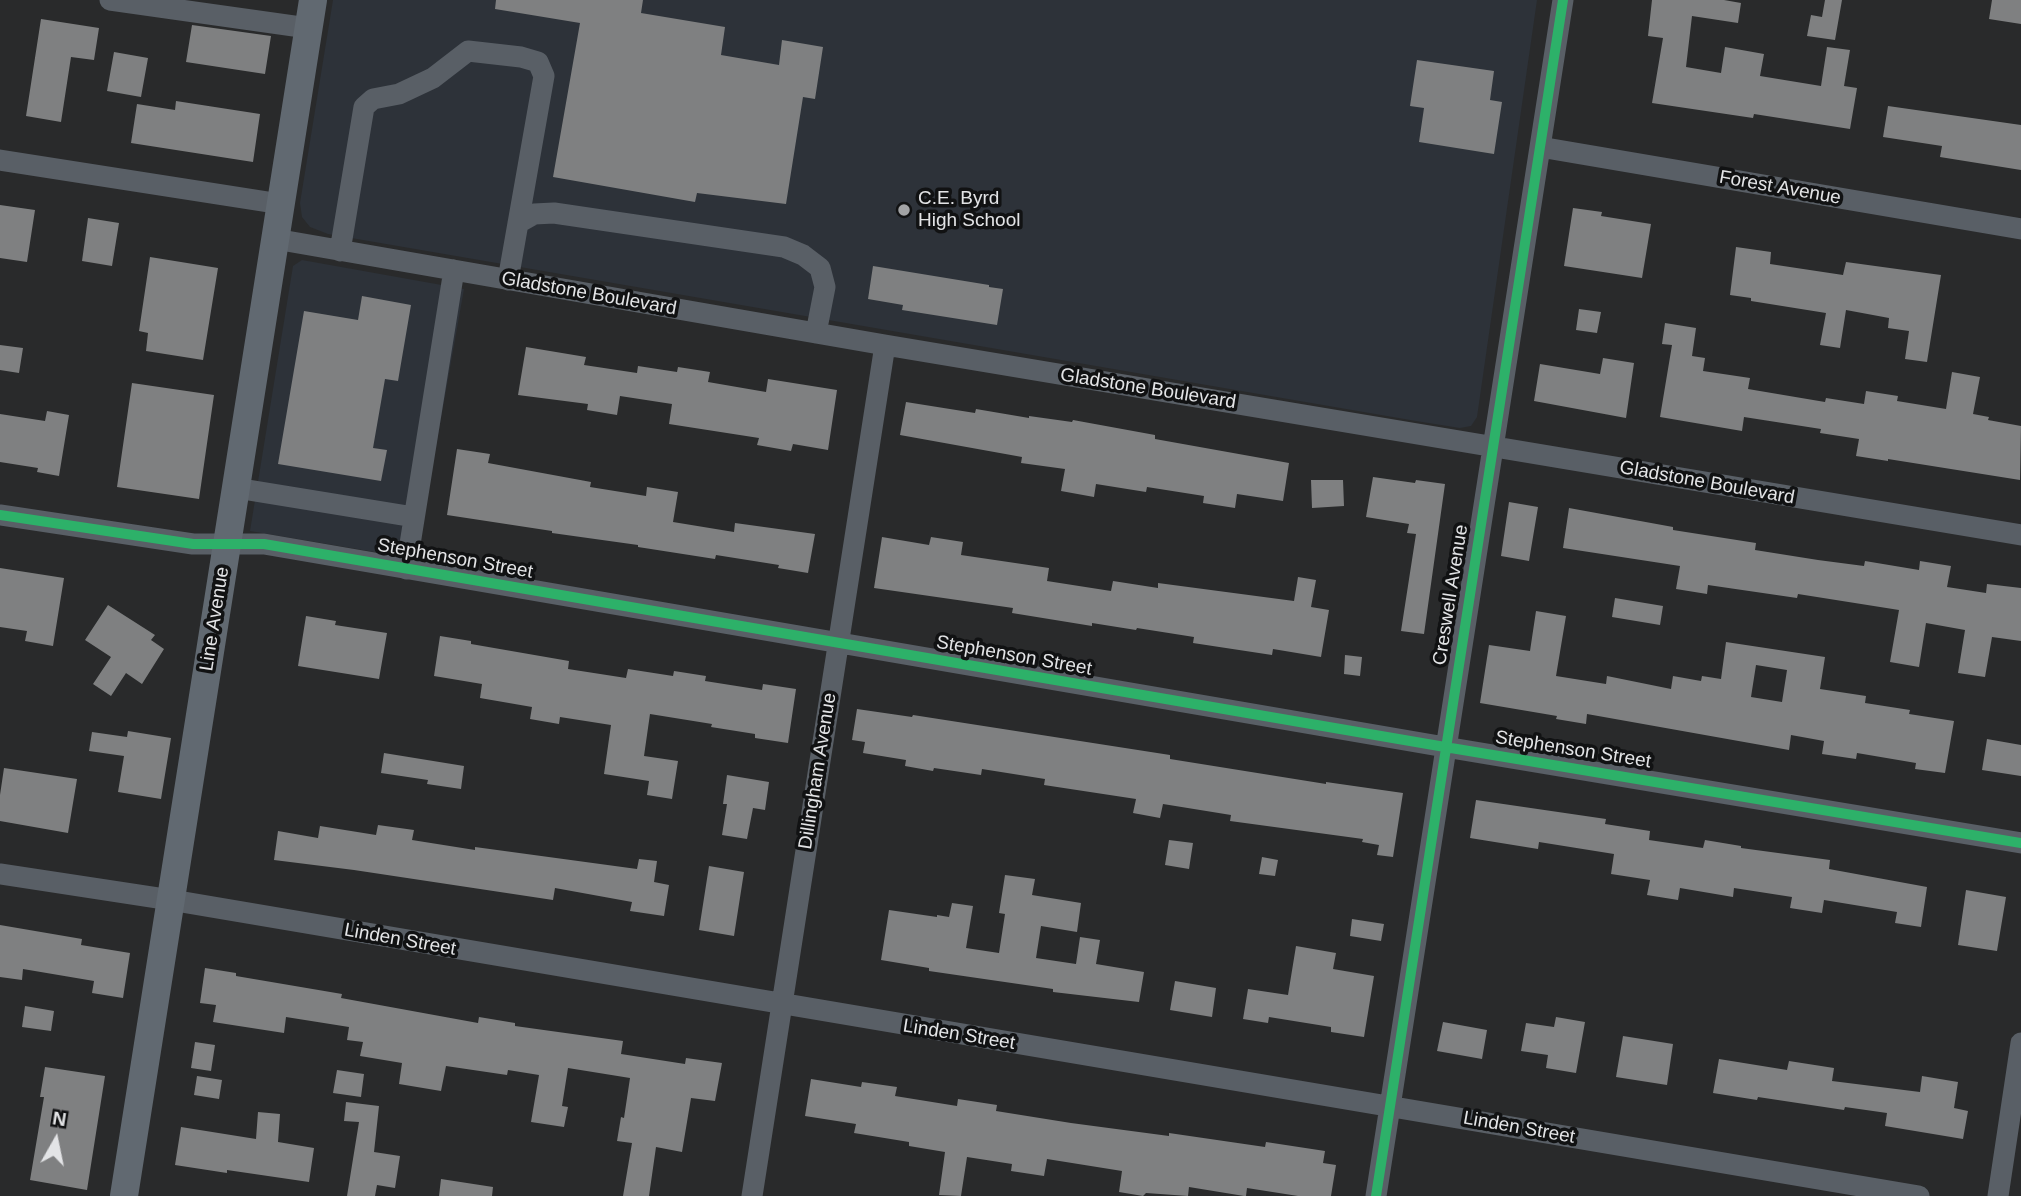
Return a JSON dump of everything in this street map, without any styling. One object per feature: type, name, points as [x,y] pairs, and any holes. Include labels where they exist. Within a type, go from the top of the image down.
[{"type":"main road","name":"Line Avenue","points":[[124,1196],[313,0]]},
{"type":"street","points":[[110,0],[308,28]]},
{"type":"street","name":"Creswell Avenue","points":[[1376,1196],[1563,0]]},
{"type":"street","points":[[340,251],[364,107],[373,99],[399,93],[433,78],[468,51],[521,57],[538,62],[544,76],[508,280]]},
{"type":"street","name":"Forest Avenue","points":[[1540,147],[2021,229]]},
{"type":"street","points":[[0,160],[281,204]]},
{"type":"street","points":[[519,223],[534,214],[554,213],[784,247],[803,255],[820,268],[825,287],[816,333]]},
{"type":"street","name":"Gladstone Boulevard","points":[[275,239],[884,345],[2021,535]]},
{"type":"street","points":[[406,569],[454,270]]},
{"type":"street","name":"Dillingham Avenue","points":[[752,1196],[884,345]]},
{"type":"street","points":[[236,488],[414,517]]},
{"type":"street","name":"Stephenson Street","points":[[0,515],[193,544],[264,544],[2021,843]]},
{"type":"street","name":"Linden Street","points":[[0,874],[171,900],[1919,1196]]},
{"type":"street","points":[[1997,1196],[2021,1043]]},
{"type":"shaded area","name":"C.E. Byrd High School","points":[[333,0],[1537,0],[1477,417],[1471,426],[1460,428],[1416,421],[328,234],[310,227],[302,217],[300,203]]},
{"type":"shaded area","points":[[302,260],[464,289],[416,559],[250,531],[293,266]]},
{"type":"building","points":[[496,0],[643,0],[641,13],[725,27],[721,55],[779,65],[782,40],[823,47],[815,99],[803,97],[786,204],[697,193],[695,202],[553,177],[580,23],[495,9]]},
{"type":"building","points":[[1652,0],[1724,0],[1741,3],[1738,23],[1692,16],[1686,67],[1721,73],[1725,47],[1764,54],[1760,76],[1821,86],[1827,47],[1850,50],[1844,86],[1857,88],[1850,129],[1754,114],[1753,118],[1652,103],[1663,38],[1648,36]]},
{"type":"building","points":[[1825,0],[1842,0],[1835,40],[1807,36],[1811,15],[1822,17]]},
{"type":"building","points":[[1992,0],[2021,0],[2021,24],[1989,19]]},
{"type":"building","points":[[41,19],[99,28],[94,60],[71,57],[61,122],[26,116]]},
{"type":"building","points":[[192,25],[271,36],[265,74],[186,62]]},
{"type":"building","points":[[114,52],[148,58],[141,97],[107,91]]},
{"type":"building","points":[[1417,60],[1494,71],[1490,100],[1502,102],[1494,154],[1419,142],[1424,108],[1410,106]]},
{"type":"building","points":[[176,101],[260,114],[253,162],[131,143],[137,104],[175,110]]},
{"type":"building","points":[[1888,106],[2021,125],[2021,170],[1940,157],[1942,146],[1883,137]]},
{"type":"building","points":[[0,205],[35,210],[27,262],[0,258]]},
{"type":"building","points":[[1573,208],[1602,212],[1601,216],[1651,224],[1642,278],[1564,266]]},
{"type":"building","points":[[88,218],[119,223],[112,266],[82,261]]},
{"type":"building","points":[[1736,247],[1771,252],[1770,264],[1843,275],[1846,262],[1941,275],[1927,362],[1905,359],[1909,331],[1888,328],[1889,318],[1846,310],[1840,348],[1820,345],[1826,313],[1730,295]]},
{"type":"building","points":[[150,257],[218,268],[203,360],[146,351],[148,333],[139,331]]},
{"type":"building","points":[[873,266],[1003,289],[997,325],[902,310],[903,305],[868,299]]},
{"type":"building","points":[[362,296],[411,305],[398,381],[385,379],[373,448],[387,450],[381,481],[278,464],[304,311],[358,320]]},
{"type":"building","points":[[1579,309],[1601,312],[1597,333],[1576,330]]},
{"type":"building","points":[[1665,323],[1696,328],[1692,356],[1705,358],[1703,371],[1750,378],[1748,389],[1825,402],[1826,398],[1864,404],[1866,391],[1898,396],[1897,401],[1946,409],[1952,372],[1980,377],[1973,414],[1989,417],[1988,420],[2021,426],[2020,480],[1856,456],[1859,439],[1820,433],[1821,429],[1744,417],[1742,431],[1660,417],[1672,345],[1662,344]]},
{"type":"building","points":[[0,345],[23,348],[19,373],[0,370]]},
{"type":"building","points":[[526,347],[586,357],[584,365],[637,373],[638,366],[677,372],[678,367],[710,372],[708,382],[766,392],[768,379],[837,390],[828,450],[793,444],[791,451],[757,445],[759,438],[669,424],[672,404],[620,396],[617,415],[587,410],[588,404],[518,395]]},
{"type":"building","points":[[1603,358],[1634,363],[1626,418],[1534,401],[1540,364],[1600,374]]},
{"type":"building","points":[[132,383],[214,395],[199,499],[117,487]]},
{"type":"building","points":[[906,402],[975,413],[976,409],[1029,418],[1073,420],[1155,435],[1155,439],[1289,463],[1283,501],[1237,494],[1235,508],[1203,503],[1204,496],[1147,487],[1146,492],[1096,484],[1094,497],[1061,491],[1065,469],[1021,463],[1022,457],[900,435]]},
{"type":"building","points":[[47,411],[69,415],[59,476],[37,472],[38,468],[0,462],[0,414],[45,421]]},
{"type":"building","points":[[457,449],[490,454],[488,463],[591,482],[590,487],[646,496],[647,487],[678,492],[673,522],[734,532],[735,523],[815,534],[808,573],[778,568],[779,565],[716,555],[715,559],[447,515]]},
{"type":"building","points":[[1373,477],[1445,484],[1424,634],[1401,631],[1416,534],[1407,533],[1409,524],[1366,517]]},
{"type":"building","points":[[1311,480],[1343,480],[1344,506],[1312,508]]},
{"type":"building","points":[[1509,502],[1538,507],[1529,561],[1501,556]]},
{"type":"building","points":[[1569,508],[1673,527],[1673,530],[1756,543],[1755,550],[1818,560],[1864,566],[1865,561],[1919,570],[1920,561],[1951,566],[1947,587],[1986,593],[1987,584],[2021,588],[2021,641],[1992,637],[1985,677],[1958,673],[1965,630],[1926,623],[1919,667],[1890,662],[1899,610],[1798,594],[1797,598],[1708,585],[1707,594],[1676,589],[1680,566],[1563,548]]},
{"type":"building","points":[[882,537],[929,545],[931,537],[963,542],[961,555],[1049,568],[1047,581],[1111,591],[1113,581],[1158,588],[1158,583],[1294,601],[1298,577],[1316,580],[1311,607],[1329,610],[1321,657],[1273,649],[1272,655],[1193,643],[1194,637],[1092,623],[1092,626],[1012,613],[1013,608],[874,588]]},
{"type":"building","points":[[0,568],[64,578],[53,646],[25,641],[27,631],[0,627]]},
{"type":"building","points":[[1615,598],[1663,606],[1660,625],[1612,617]]},
{"type":"building","points":[[108,605],[155,635],[151,640],[164,649],[142,684],[126,673],[111,696],[93,684],[111,657],[85,640]]},
{"type":"building","points":[[1536,611],[1566,616],[1556,676],[1606,684],[1607,676],[1671,689],[1673,676],[1701,681],[1702,676],[1721,679],[1726,642],[1825,657],[1820,689],[1866,696],[1865,703],[1954,721],[1945,773],[1915,769],[1916,763],[1857,753],[1856,759],[1822,754],[1824,741],[1791,735],[1789,750],[1587,714],[1586,724],[1556,719],[1557,716],[1480,703],[1489,645],[1530,651]],"holes":[[[1756,665],[1787,670],[1782,702],[1751,697]]]},
{"type":"building","points":[[306,616],[336,621],[335,625],[387,633],[379,679],[298,666]]},
{"type":"building","points":[[440,636],[569,661],[568,669],[626,678],[628,669],[673,676],[674,671],[706,676],[705,681],[762,690],[763,684],[796,689],[788,743],[711,727],[712,724],[650,714],[644,756],[678,761],[672,799],[647,795],[649,781],[604,774],[611,725],[560,717],[559,724],[530,719],[532,707],[480,698],[482,684],[434,676]]},
{"type":"building","points":[[1345,655],[1362,657],[1360,676],[1344,674]]},
{"type":"building","points":[[857,709],[913,715],[1170,755],[1170,759],[1326,784],[1403,793],[1393,857],[1377,855],[1379,845],[1362,842],[1363,839],[1230,821],[1231,815],[1163,804],[1160,818],[1133,813],[1136,799],[1044,785],[1045,779],[982,769],[981,775],[905,766],[906,760],[863,753],[865,742],[852,740]]},
{"type":"building","points":[[128,731],[171,738],[161,799],[118,792],[124,756],[89,751],[92,732],[127,737]]},
{"type":"building","points":[[1987,739],[2021,745],[2021,776],[1982,770]]},
{"type":"building","points":[[384,753],[464,766],[461,789],[427,784],[428,780],[381,773]]},
{"type":"building","points":[[4,768],[77,779],[68,833],[0,821]]},
{"type":"building","points":[[727,775],[769,782],[765,810],[753,808],[747,839],[722,835],[727,804],[723,804]]},
{"type":"building","points":[[1476,800],[1606,819],[1605,824],[1650,831],[1649,840],[1703,848],[1705,840],[1741,848],[1830,860],[1829,869],[1927,887],[1921,927],[1895,923],[1897,912],[1824,900],[1822,913],[1790,908],[1792,897],[1734,888],[1733,897],[1680,888],[1678,900],[1647,895],[1650,880],[1611,874],[1614,854],[1539,842],[1538,849],[1470,838]]},
{"type":"building","points":[[378,825],[414,830],[412,840],[475,850],[475,847],[637,869],[639,859],[657,861],[654,882],[669,885],[664,916],[630,911],[632,902],[555,888],[553,900],[274,860],[278,831],[318,838],[320,826],[376,835]]},
{"type":"building","points":[[1169,840],[1193,843],[1189,869],[1165,865]]},
{"type":"building","points":[[1262,857],[1278,860],[1275,876],[1259,874]]},
{"type":"building","points":[[709,866],[744,872],[734,936],[699,930]]},
{"type":"building","points":[[1005,875],[1035,879],[1032,895],[1081,903],[1077,932],[1041,926],[1036,958],[1076,964],[1080,937],[1100,940],[1096,964],[1144,972],[1139,1002],[1053,992],[1053,989],[929,971],[929,968],[881,960],[889,910],[949,917],[952,903],[973,906],[966,948],[999,953],[1005,914],[999,913]]},
{"type":"building","points":[[1966,890],[2006,897],[1997,951],[1958,945]]},
{"type":"building","points":[[1352,919],[1384,924],[1381,941],[1350,936]]},
{"type":"building","points":[[0,925],[82,939],[81,945],[130,953],[123,998],[92,993],[94,981],[23,969],[22,980],[0,977]]},
{"type":"building","points":[[1296,946],[1336,953],[1333,969],[1374,976],[1364,1037],[1331,1032],[1331,1027],[1269,1017],[1268,1023],[1243,1019],[1248,989],[1288,995]]},
{"type":"building","points":[[205,968],[342,994],[341,998],[478,1023],[479,1017],[515,1023],[515,1026],[623,1041],[621,1054],[685,1064],[686,1058],[722,1063],[715,1101],[691,1098],[682,1152],[656,1147],[649,1196],[623,1196],[632,1143],[617,1141],[621,1117],[624,1118],[630,1078],[568,1068],[562,1106],[568,1107],[564,1127],[531,1122],[539,1075],[508,1070],[507,1075],[446,1066],[441,1091],[399,1084],[402,1063],[360,1056],[363,1042],[347,1040],[349,1027],[286,1017],[284,1033],[213,1022],[216,1005],[200,1003]]},
{"type":"building","points":[[1175,981],[1216,988],[1212,1017],[1170,1010]]},
{"type":"building","points":[[25,1006],[54,1011],[51,1031],[22,1027]]},
{"type":"building","points":[[1556,1017],[1585,1022],[1576,1073],[1546,1068],[1548,1055],[1521,1051],[1526,1023],[1554,1027]]},
{"type":"building","points":[[1443,1022],[1487,1030],[1482,1059],[1437,1051]]},
{"type":"building","points":[[1623,1036],[1673,1044],[1667,1085],[1616,1077]]},
{"type":"building","points":[[195,1042],[215,1045],[211,1071],[191,1068]]},
{"type":"building","points":[[1719,1059],[1787,1070],[1789,1061],[1834,1068],[1832,1081],[1920,1092],[1922,1076],[1958,1082],[1954,1108],[1968,1111],[1963,1139],[1885,1126],[1887,1113],[1713,1093]]},
{"type":"building","points":[[45,1067],[105,1076],[87,1190],[30,1180],[44,1097],[40,1097]]},
{"type":"building","points":[[337,1070],[364,1074],[361,1097],[333,1093]]},
{"type":"building","points":[[197,1076],[222,1080],[219,1099],[194,1095]]},
{"type":"building","points":[[811,1079],[861,1087],[862,1082],[897,1087],[895,1096],[957,1106],[958,1099],[997,1105],[996,1111],[1071,1123],[1169,1136],[1169,1133],[1265,1147],[1266,1142],[1325,1151],[1323,1163],[1336,1165],[1331,1196],[1298,1196],[1247,1188],[1244,1196],[1189,1187],[1188,1196],[1146,1193],[1143,1196],[1119,1192],[1122,1171],[1047,1159],[1044,1176],[1011,1171],[1012,1164],[967,1157],[961,1196],[939,1195],[945,1152],[909,1146],[909,1142],[854,1133],[856,1124],[805,1116]]},
{"type":"building","points":[[346,1102],[379,1106],[374,1152],[400,1156],[395,1188],[377,1185],[375,1196],[347,1196],[359,1122],[344,1121]]},
{"type":"building","points":[[258,1112],[280,1114],[278,1142],[314,1148],[309,1182],[175,1165],[181,1127],[256,1139]]},
{"type":"building","points":[[441,1179],[493,1187],[492,1196],[439,1196]]},
{"type":"cycle path","points":[[1376,1196],[1563,0]]},
{"type":"cycle path","points":[[0,515],[193,544],[264,544],[2021,843]]},
{"type":"place","name":"C.E. Byrd High School","points":[[904,210]]}]
